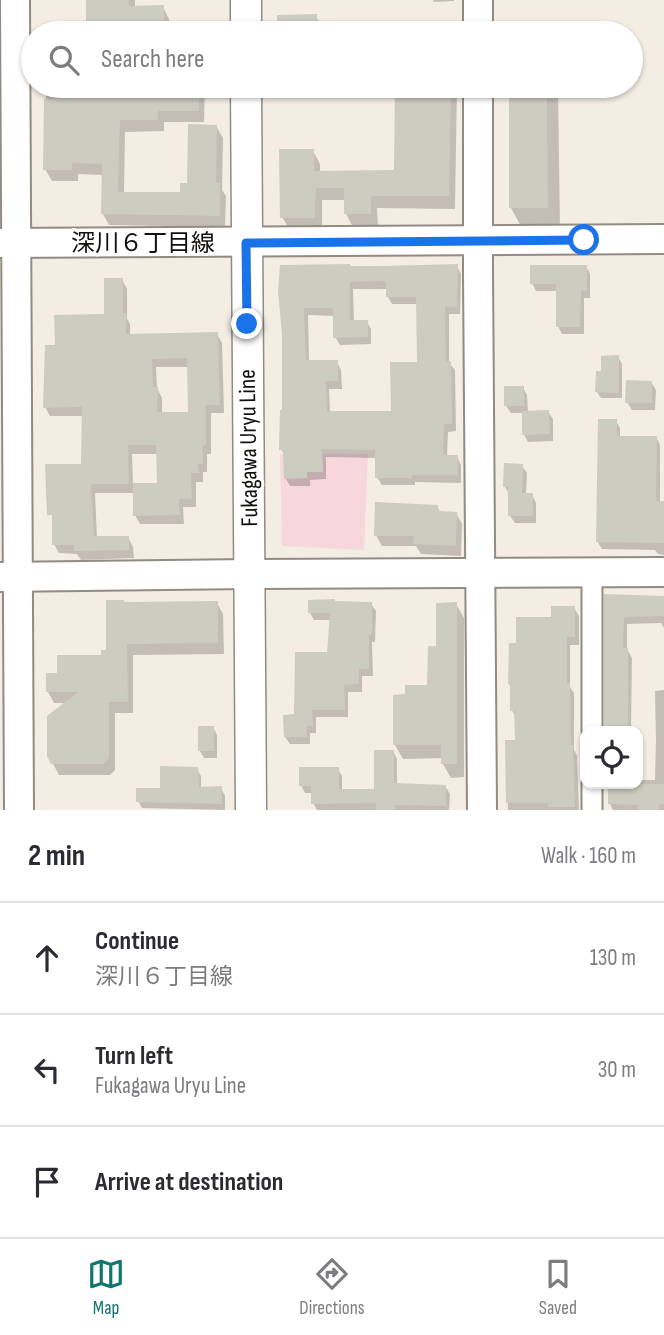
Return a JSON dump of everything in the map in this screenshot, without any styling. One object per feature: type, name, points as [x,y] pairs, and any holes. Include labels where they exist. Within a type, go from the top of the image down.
[{"type":"main road","points":[[246,0],[246,21]]},
{"type":"main road","name":"Fukagawa Uryu Line","points":[[246,98],[251,810]]},
{"type":"street","points":[[15,0],[8,243],[9,577],[19,810]]},
{"type":"street","points":[[478,0],[478,21]]},
{"type":"street","points":[[478,98],[482,810]]},
{"type":"street","name":"深川６丁目線","points":[[8,243],[664,239]]},
{"type":"street","points":[[592,572],[592,726]]},
{"type":"street","points":[[9,577],[664,572]]},
{"type":"street","points":[[592,789],[592,810]]},
{"type":"shaded area","points":[[280,454],[368,454],[364,550],[282,546]]},
{"type":"building","points":[[86,0],[129,0],[129,6],[164,5],[164,21],[86,21]]},
{"type":"building","points":[[317,14],[317,21],[277,21],[277,15]]},
{"type":"building","points":[[199,98],[199,111],[158,111],[158,120],[120,120],[118,192],[180,192],[180,183],[187,183],[188,124],[217,125],[216,183],[220,183],[220,216],[101,214],[102,164],[72,163],[72,170],[43,170],[44,99]]},
{"type":"building","points":[[395,98],[451,98],[449,196],[371,196],[371,214],[344,214],[344,188],[316,188],[315,218],[280,218],[279,149],[314,149],[314,171],[394,170]]},
{"type":"building","points":[[509,98],[547,98],[548,208],[509,208]]},
{"type":"building","points":[[458,264],[457,307],[445,307],[446,361],[451,361],[452,424],[444,424],[443,455],[458,455],[457,475],[375,478],[375,450],[322,449],[323,472],[307,472],[307,478],[284,479],[283,450],[279,450],[282,410],[282,334],[278,292],[280,265]],"holes":[[[386,281],[386,297],[416,297],[417,362],[390,362],[391,411],[327,411],[326,381],[338,381],[338,360],[306,360],[304,308],[333,308],[333,338],[368,337],[368,320],[350,320],[350,282]]]},
{"type":"building","points":[[530,265],[587,265],[587,291],[581,291],[580,327],[556,327],[556,284],[530,284]]},
{"type":"building","points":[[104,278],[123,278],[126,334],[218,332],[220,405],[206,405],[203,464],[198,464],[199,473],[191,473],[192,499],[179,499],[180,515],[133,516],[133,483],[157,483],[156,445],[128,445],[129,484],[91,484],[94,536],[129,536],[129,550],[74,551],[74,545],[52,545],[52,515],[47,515],[45,464],[81,464],[82,407],[43,408],[45,345],[55,345],[54,315],[104,314]],"holes":[[[187,358],[188,412],[157,412],[158,387],[153,387],[152,359]]]},
{"type":"building","points":[[619,355],[619,393],[595,392],[596,371],[601,371],[601,356]]},
{"type":"building","points":[[626,380],[652,381],[652,403],[625,403]]},
{"type":"building","points":[[504,386],[524,386],[524,406],[504,406]]},
{"type":"building","points":[[549,410],[550,434],[522,435],[522,411]]},
{"type":"building","points":[[598,419],[617,419],[617,436],[657,436],[656,501],[664,501],[664,543],[596,542]]},
{"type":"building","points":[[504,463],[523,464],[522,493],[533,493],[533,516],[508,516],[508,487],[503,487]]},
{"type":"building","points":[[375,502],[438,505],[438,511],[457,512],[456,546],[413,544],[414,536],[374,536]]},
{"type":"building","points":[[604,594],[664,596],[664,616],[624,617],[623,648],[628,648],[628,726],[604,726]]},
{"type":"building","points":[[106,600],[218,601],[218,643],[127,644],[128,702],[109,702],[109,758],[103,764],[51,764],[47,756],[47,716],[78,692],[46,692],[46,673],[57,673],[57,655],[101,655],[101,650],[106,650]]},
{"type":"building","points":[[308,600],[372,602],[369,669],[359,669],[359,684],[344,685],[345,710],[312,710],[313,726],[307,726],[307,737],[284,737],[283,715],[294,714],[295,652],[327,652],[330,613],[308,613]]},
{"type":"building","points":[[457,602],[457,764],[441,764],[441,745],[393,745],[393,695],[405,694],[405,685],[427,685],[428,646],[436,646],[436,603]]},
{"type":"building","points":[[551,606],[575,606],[575,637],[567,637],[567,683],[570,683],[575,807],[548,807],[548,803],[506,803],[505,740],[515,740],[514,711],[510,711],[508,684],[509,643],[516,643],[516,617],[551,617]]},
{"type":"building","points":[[198,726],[214,726],[214,751],[198,751]]},
{"type":"building","points":[[374,750],[394,750],[394,783],[446,785],[446,806],[395,805],[395,810],[376,810],[376,803],[311,804],[311,786],[299,786],[299,767],[339,767],[339,789],[374,789]]},
{"type":"building","points":[[160,766],[198,767],[199,787],[222,786],[222,804],[136,802],[136,788],[160,788]]},
{"type":"building","points":[[643,784],[664,784],[664,804],[659,804],[659,810],[638,810],[638,805],[608,804],[608,789],[643,789]]},
{"type":"route","points":[[247,324],[246,243],[584,240]]}]
